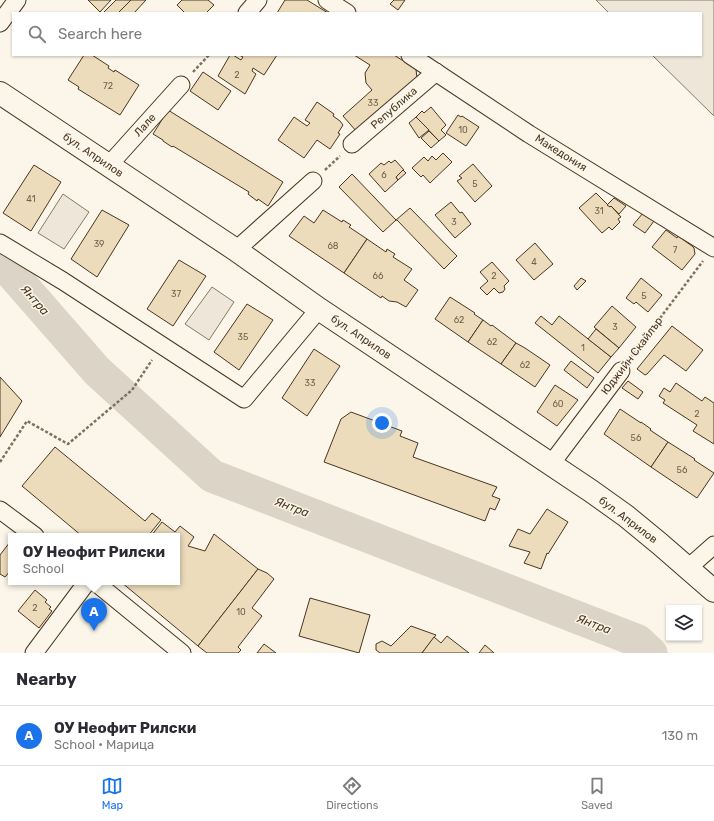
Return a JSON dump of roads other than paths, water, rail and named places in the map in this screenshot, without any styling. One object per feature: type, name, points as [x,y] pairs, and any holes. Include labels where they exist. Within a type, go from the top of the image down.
[{"type":"main road","name":"бул. Априлов","points":[[0,93],[236,250],[319,309],[626,516],[714,591]]},
{"type":"street","points":[[0,22],[17,0]]},
{"type":"street","points":[[248,12],[258,0]]},
{"type":"street","points":[[327,0],[345,12]]},
{"type":"street","name":"Македония","points":[[412,56],[529,134],[714,248]]},
{"type":"street","name":"Република","points":[[352,144],[436,72]]},
{"type":"street","name":"Лале","points":[[109,165],[181,86]]},
{"type":"street","points":[[236,250],[313,181]]},
{"type":"street","points":[[0,243],[63,281],[244,399],[319,309]]},
{"type":"street","name":"Юджийн Скайлър","points":[[551,464],[620,371]]},
{"type":"street","points":[[0,510],[31,533]]},
{"type":"street","points":[[688,568],[714,545]]},
{"type":"street","points":[[34,653],[85,585]]},
{"type":"street","points":[[99,585],[182,653]]},
{"type":"waterway","name":"Янтра","points":[[0,260],[97,371],[212,476],[638,641],[651,653]]},
{"type":"place","name":"ОУ Неофит Рилски","points":[[94,631]]}]
